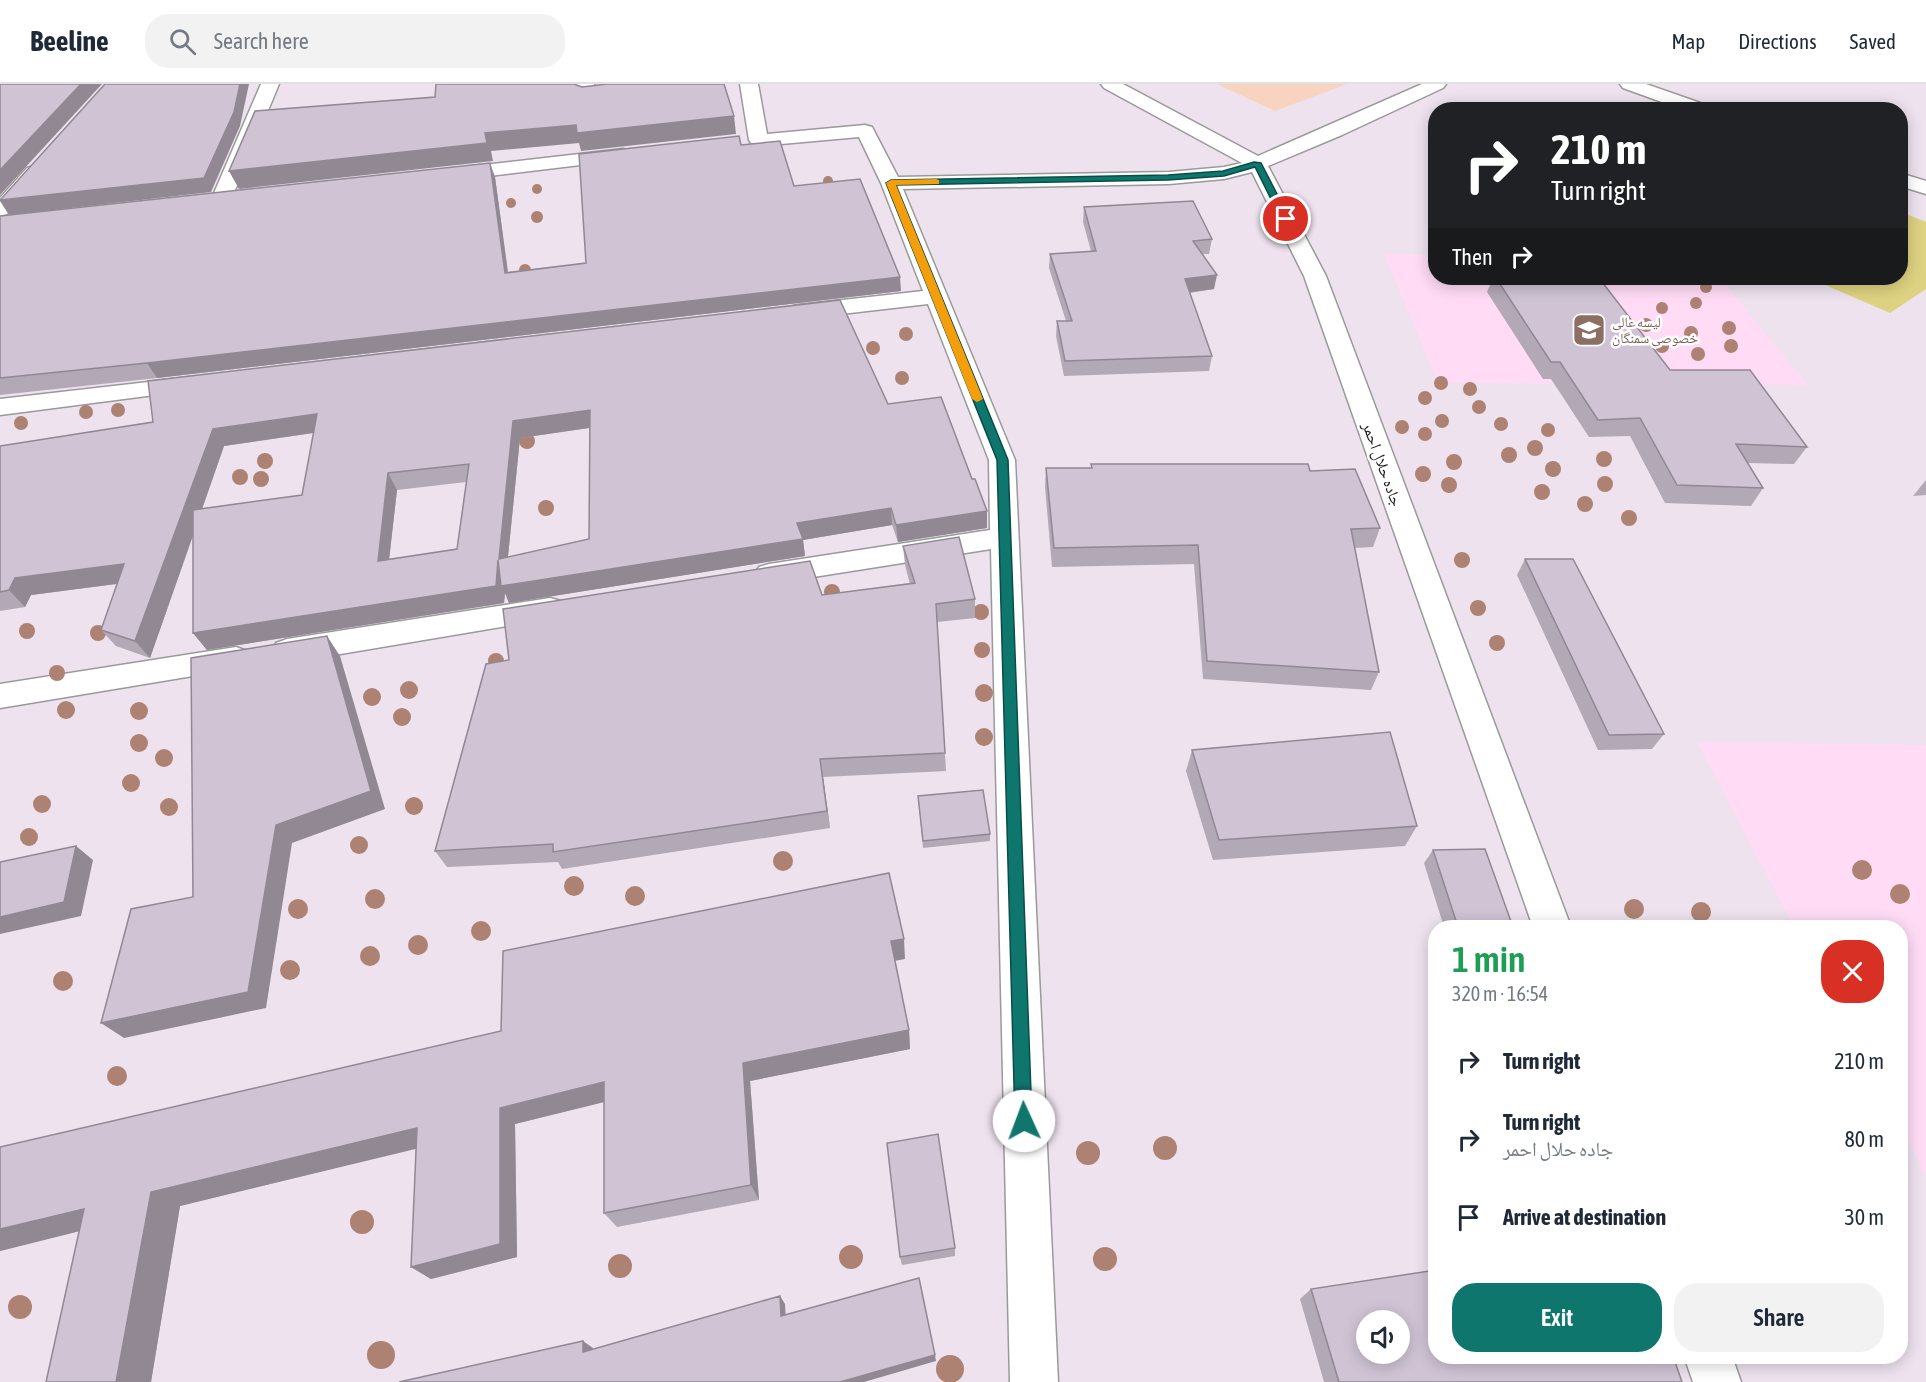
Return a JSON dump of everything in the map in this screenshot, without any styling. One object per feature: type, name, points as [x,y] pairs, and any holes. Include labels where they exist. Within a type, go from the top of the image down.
[{"type":"street","points":[[221,200],[270,84]]},
{"type":"street","points":[[585,84],[587,97],[711,84]]},
{"type":"street","points":[[749,84],[759,140]]},
{"type":"street","points":[[1110,84],[1257,163]]},
{"type":"street","points":[[891,183],[1168,178],[1224,173],[1257,163],[1335,131],[1437,84]]},
{"type":"street","points":[[1629,84],[1680,102]]},
{"type":"street","points":[[736,143],[865,131],[891,183],[1002,460],[1034,1382]]},
{"type":"street","points":[[432,177],[642,153]]},
{"type":"street","points":[[4,219],[46,160]]},
{"type":"street","name":"جاده حلال احمر","points":[[1257,163],[1315,276],[1549,920]]},
{"type":"street","points":[[1908,182],[1926,188]]},
{"type":"street","points":[[198,203],[244,198]]},
{"type":"street","points":[[770,315],[936,296]]},
{"type":"street","points":[[0,407],[213,382]]},
{"type":"street","points":[[745,578],[1005,537]]},
{"type":"street","points":[[0,696],[579,604]]},
{"type":"street","points":[[1711,1364],[1717,1382]]},
{"type":"shaded area","points":[[1217,84],[1347,84],[1275,111]]},
{"type":"shaded area","points":[[1908,215],[1926,222],[1926,289],[1890,313],[1825,285],[1908,285]]},
{"type":"shaded area","name":"لیسه عالی خصوصی سمنگان","points":[[1384,254],[1428,255],[1428,285],[1726,285],[1808,385],[1438,383]]},
{"type":"shaded area","points":[[1697,742],[1926,745],[1926,1176],[1908,1141],[1908,920],[1790,920]]},
{"type":"building","points":[[0,84],[81,84],[0,170]]},
{"type":"building","points":[[105,84],[240,84],[234,112],[204,178],[0,200]]},
{"type":"building","points":[[436,84],[574,84],[582,87],[607,84],[724,84],[734,116],[577,133],[576,125],[485,133],[487,143],[229,171],[255,111],[435,97]]},
{"type":"building","points":[[739,136],[741,145],[780,141],[794,186],[860,179],[900,277],[0,378],[0,216],[490,163],[505,273],[586,263],[579,154]]},
{"type":"building","points":[[1193,201],[1212,239],[1193,241],[1217,275],[1185,279],[1212,356],[1065,361],[1057,321],[1072,321],[1050,254],[1096,251],[1084,207]]},
{"type":"building","points":[[1501,285],[1604,285],[1670,370],[1750,370],[1807,447],[1736,444],[1763,488],[1677,485],[1640,418],[1598,420],[1560,362],[1551,362]]},
{"type":"building","points":[[840,300],[888,404],[941,397],[972,479],[975,479],[987,511],[896,525],[891,508],[797,523],[803,539],[501,586],[498,560],[496,586],[193,633],[193,510],[302,495],[317,414],[213,429],[135,641],[101,630],[124,564],[15,578],[9,590],[0,592],[0,446],[153,422],[148,381]],"holes":[[[590,410],[589,539],[499,559],[513,421]],[[469,464],[457,549],[378,561],[388,473]]]},
{"type":"building","points":[[1091,464],[1308,464],[1310,471],[1355,469],[1380,528],[1351,529],[1379,672],[1207,661],[1198,545],[1054,548],[1046,468],[1092,468]]},
{"type":"building","points":[[959,537],[975,599],[936,604],[945,753],[820,759],[827,811],[553,852],[553,844],[435,851],[486,664],[509,660],[503,609],[810,561],[822,595],[915,583],[903,546]]},
{"type":"building","points":[[1525,559],[1573,559],[1664,734],[1609,735]]},
{"type":"building","points":[[327,636],[371,791],[276,825],[248,992],[101,1023],[131,909],[193,897],[191,658]]},
{"type":"building","points":[[1390,732],[1417,826],[1219,840],[1192,750]]},
{"type":"building","points":[[983,790],[990,834],[923,841],[918,796]]},
{"type":"building","points":[[76,846],[64,902],[0,917],[0,862]]},
{"type":"building","points":[[1485,849],[1510,920],[1456,920],[1433,850]]},
{"type":"building","points":[[889,873],[904,939],[891,941],[909,1030],[743,1063],[751,1185],[604,1213],[604,1082],[500,1108],[500,1244],[411,1267],[417,1128],[151,1192],[116,1382],[46,1382],[84,1209],[0,1229],[0,1147],[501,1031],[503,951]]},
{"type":"building","points":[[938,1134],[955,1248],[900,1257],[887,1143]]},
{"type":"building","points":[[1428,1271],[1428,1364],[1676,1364],[1682,1382],[1339,1382],[1311,1289]]},
{"type":"building","points":[[919,1278],[935,1355],[840,1382],[399,1382],[583,1341],[583,1352],[780,1296],[781,1316]]},
{"type":"slow traffic","points":[[936,182],[891,183],[977,399]]},
{"type":"place","name":"لیسه عالی خصوصی سمنگان","points":[[1589,330]]},
{"type":"route","points":[[1024,1121],[1002,460],[891,183],[1168,178],[1224,173],[1257,163],[1286,219]]}]
